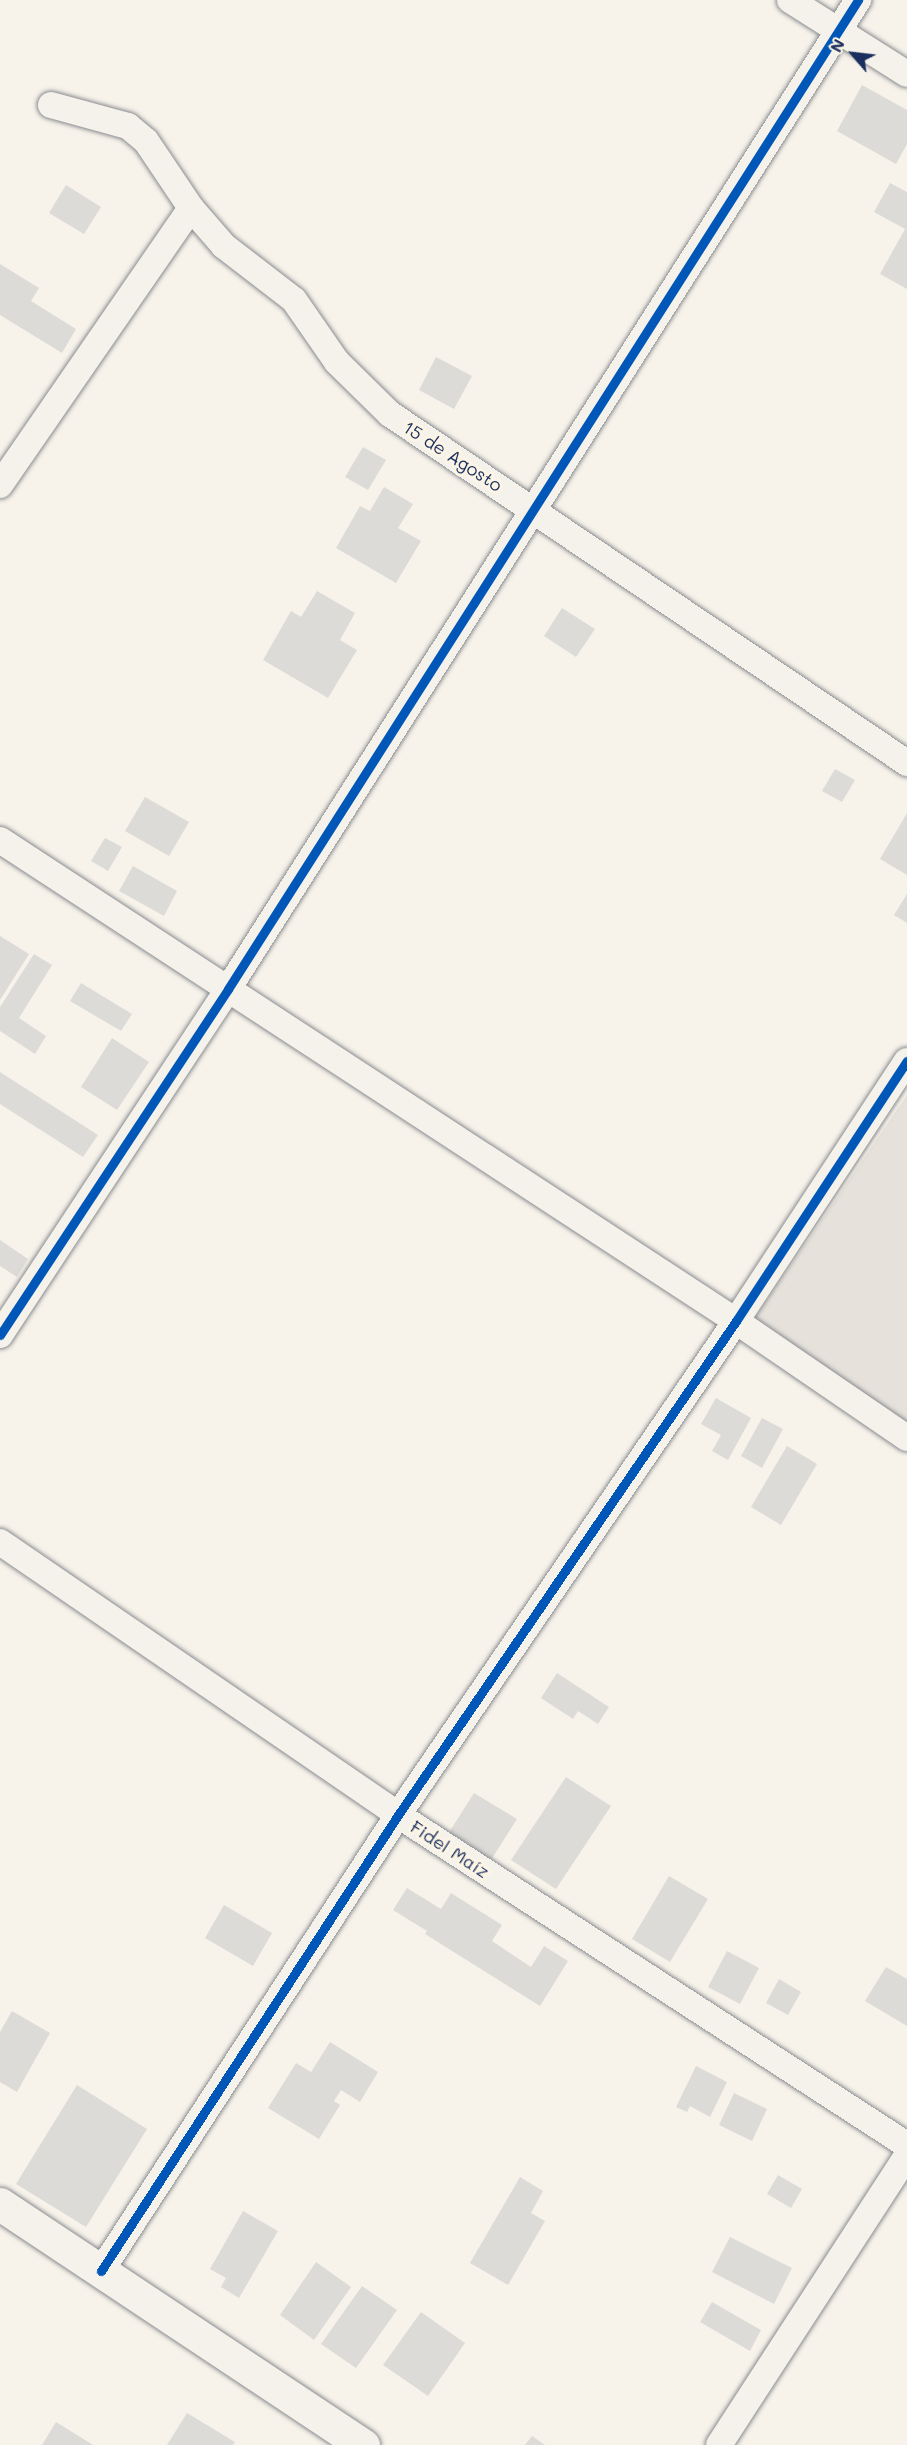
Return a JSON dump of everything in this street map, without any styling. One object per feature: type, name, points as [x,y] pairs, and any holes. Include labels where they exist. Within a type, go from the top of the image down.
[{"type":"main road","points":[[4,2214],[101,2271],[363,2445]]},
{"type":"street","points":[[790,0],[907,74]]},
{"type":"street","points":[[0,1335],[228,989],[858,0]]},
{"type":"street","name":"15 de Agosto","points":[[51,105],[129,126],[146,141],[191,208],[224,246],[294,300],[337,362],[390,414],[534,509],[907,763]]},
{"type":"street","points":[[0,485],[191,208]]},
{"type":"street","points":[[0,840],[736,1321],[907,1438]]},
{"type":"street","points":[[101,2271],[398,1815],[736,1321],[907,1061]]},
{"type":"street","name":"Fidel Maíz","points":[[0,1542],[398,1815],[907,2145]]},
{"type":"street","points":[[719,2445],[907,2156]]},
{"type":"shaded area","points":[[907,1095],[907,1428],[753,1321]]},
{"type":"building","points":[[862,85],[907,110],[907,144],[896,164],[837,131]]},
{"type":"building","points":[[890,183],[907,192],[907,289],[880,274],[905,229],[874,212]]},
{"type":"building","points":[[66,185],[101,207],[84,234],[49,213]]},
{"type":"building","points":[[0,264],[39,288],[31,301],[76,329],[62,353],[0,315]]},
{"type":"building","points":[[436,357],[472,376],[454,409],[419,390]]},
{"type":"building","points":[[363,447],[386,460],[368,490],[345,477]]},
{"type":"building","points":[[384,487],[413,504],[398,528],[421,541],[396,583],[336,548],[360,506],[370,511]]},
{"type":"building","points":[[317,591],[355,613],[340,640],[357,650],[328,698],[263,660],[291,611],[301,617]]},
{"type":"building","points":[[562,608],[595,629],[576,657],[544,636]]},
{"type":"building","points":[[835,769],[855,780],[842,802],[822,791]]},
{"type":"building","points":[[145,797],[189,822],[169,856],[125,831]]},
{"type":"building","points":[[907,813],[907,875],[880,859]]},
{"type":"building","points":[[105,838],[122,847],[108,871],[91,861]]},
{"type":"building","points":[[133,866],[177,891],[164,916],[119,891]]},
{"type":"building","points":[[907,894],[907,923],[894,915]]},
{"type":"building","points":[[0,936],[29,954],[0,1000]]},
{"type":"building","points":[[34,954],[52,965],[19,1018],[46,1036],[35,1054],[0,1031],[0,1007]]},
{"type":"building","points":[[81,983],[132,1014],[121,1031],[70,1001]]},
{"type":"building","points":[[112,1038],[149,1062],[117,1110],[81,1087]]},
{"type":"building","points":[[0,1072],[98,1135],[83,1157],[0,1104]]},
{"type":"building","points":[[0,1240],[28,1259],[17,1277],[0,1266]]},
{"type":"building","points":[[716,1398],[751,1418],[728,1460],[712,1451],[721,1435],[701,1424]]},
{"type":"building","points":[[762,1418],[783,1429],[762,1468],[741,1456]]},
{"type":"building","points":[[787,1446],[817,1464],[781,1525],[751,1507]]},
{"type":"building","points":[[557,1673],[609,1707],[598,1724],[578,1711],[573,1719],[541,1698]]},
{"type":"building","points":[[566,1777],[611,1806],[556,1889],[511,1860]]},
{"type":"building","points":[[474,1793],[517,1819],[491,1860],[448,1834]]},
{"type":"building","points":[[669,1876],[708,1899],[670,1962],[632,1939]]},
{"type":"building","points":[[407,1888],[441,1909],[451,1893],[502,1925],[492,1941],[531,1967],[544,1946],[568,1961],[540,2006],[425,1934],[427,1931],[393,1910]]},
{"type":"building","points":[[224,1905],[272,1933],[253,1966],[205,1938]]},
{"type":"building","points":[[727,1951],[759,1968],[740,2004],[708,1987]]},
{"type":"building","points":[[886,1967],[907,1979],[907,2026],[865,2001]]},
{"type":"building","points":[[779,1979],[801,1992],[788,2015],[766,2003]]},
{"type":"building","points":[[12,2011],[50,2033],[17,2092],[0,2082],[0,2032]]},
{"type":"building","points":[[330,2042],[378,2072],[360,2102],[341,2090],[334,2101],[340,2105],[319,2139],[268,2108],[296,2063],[311,2072]]},
{"type":"building","points":[[696,2066],[727,2082],[710,2117],[690,2106],[687,2112],[676,2107]]},
{"type":"building","points":[[77,2085],[147,2129],[86,2227],[16,2184]]},
{"type":"building","points":[[734,2093],[767,2109],[752,2141],[719,2125]]},
{"type":"building","points":[[778,2175],[802,2189],[791,2208],[767,2194]]},
{"type":"building","points":[[520,2177],[543,2191],[531,2213],[545,2221],[508,2285],[470,2263]]},
{"type":"building","points":[[243,2211],[278,2231],[239,2298],[221,2287],[226,2278],[210,2269]]},
{"type":"building","points":[[730,2237],[792,2268],[774,2304],[712,2272]]},
{"type":"building","points":[[316,2262],[351,2287],[314,2340],[280,2315]]},
{"type":"building","points":[[362,2286],[397,2310],[356,2368],[321,2344]]},
{"type":"building","points":[[712,2302],[761,2330],[750,2351],[700,2322]]},
{"type":"building","points":[[421,2312],[465,2343],[428,2396],[383,2365]]},
{"type":"building","points":[[187,2413],[235,2442],[233,2445],[167,2445]]},
{"type":"building","points":[[56,2422],[93,2445],[42,2445]]},
{"type":"building","points":[[532,2436],[545,2445],[525,2445]]},
{"type":"cycle path","points":[[0,1335],[228,989],[858,0]]},
{"type":"cycle path","points":[[101,2271],[398,1815],[736,1321],[907,1061]]}]
